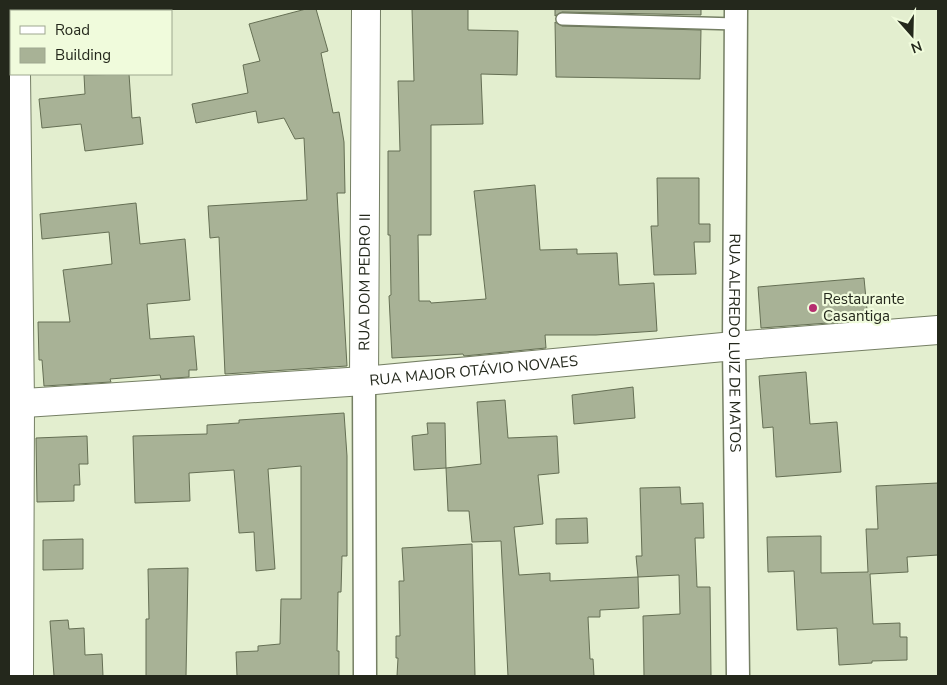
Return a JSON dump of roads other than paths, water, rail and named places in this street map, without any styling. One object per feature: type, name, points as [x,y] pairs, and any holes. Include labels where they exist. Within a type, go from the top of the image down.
[{"type":"street","name":"RUA DOM PEDRO II","points":[[365,676],[366,9]]},
{"type":"street","name":"RUA ALFREDO LUIZ DE MATOS","points":[[736,16],[734,346],[738,676]]},
{"type":"street","points":[[16,75],[14,404],[19,676]]},
{"type":"street","name":"RUA MAJOR OTÁVIO NOVAES","points":[[14,404],[364,381],[734,346],[938,330]]},
{"type":"lane","points":[[562,19],[736,16]]},
{"type":"place","name":"Restaurante Casantiga","points":[[813,308]]}]
